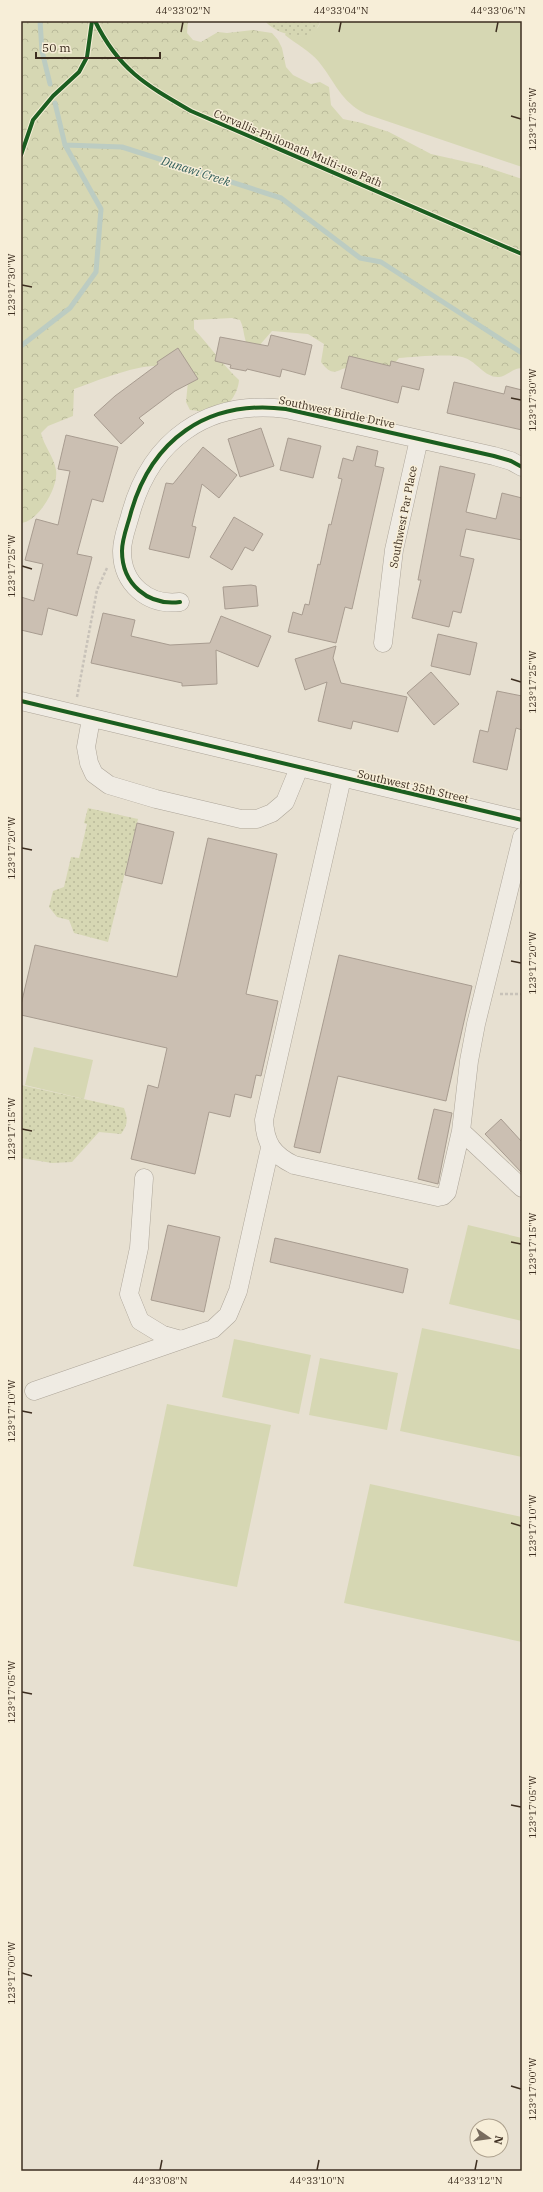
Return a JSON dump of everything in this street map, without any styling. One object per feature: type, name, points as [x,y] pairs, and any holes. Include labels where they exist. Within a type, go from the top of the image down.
[{"type":"street","name":"Southwest Birdie Drive","points":[[180,602],[170,603],[154,601],[140,593],[133,585],[125,570],[122,552],[123,541],[134,498],[154,459],[185,430],[215,414],[242,408],[274,407],[494,456],[511,461],[522,467]]},
{"type":"street","name":"Southwest Par Place","points":[[383,643],[394,550],[419,439]]},
{"type":"street","name":"Southwest 35th Street","points":[[21,701],[74,715],[522,820]]},
{"type":"street","points":[[91,719],[86,747],[89,763],[94,774],[109,785],[156,799],[240,818],[257,818],[272,813],[285,802],[299,768]]},
{"type":"street","points":[[342,778],[264,1120],[265,1135],[270,1148],[281,1159],[294,1165],[438,1197],[443,1196],[447,1192],[461,1131],[469,1061],[484,991],[522,837]]},
{"type":"street","points":[[461,1131],[522,1188]]},
{"type":"street","points":[[34,1391],[213,1329],[228,1315],[238,1291],[270,1148]]},
{"type":"street","points":[[144,1178],[139,1248],[129,1294],[140,1321],[163,1335],[181,1340]]},
{"type":"path","points":[[74,715],[97,590],[110,561],[122,552]]},
{"type":"path","points":[[484,991],[498,994],[522,994]]},
{"type":"green space","points":[[21,21],[188,21],[187,33],[193,40],[201,42],[218,32],[227,33],[253,30],[272,33],[282,48],[286,67],[293,75],[311,84],[320,82],[329,87],[331,105],[343,119],[362,123],[389,132],[431,154],[480,165],[522,179],[522,368],[516,369],[499,377],[494,377],[465,358],[451,356],[423,356],[399,358],[393,365],[379,374],[354,367],[344,368],[333,372],[326,368],[321,362],[324,344],[308,334],[272,331],[258,347],[249,348],[240,320],[232,318],[194,320],[194,329],[239,380],[234,397],[230,402],[221,409],[215,411],[204,412],[190,410],[186,402],[188,381],[174,369],[164,366],[139,368],[110,376],[74,389],[73,416],[48,426],[41,433],[56,470],[56,477],[51,494],[34,517],[21,523]]},
{"type":"green space","points":[[265,21],[321,21],[315,32],[295,35],[275,29]]},
{"type":"green space","points":[[321,21],[522,21],[522,167],[366,114],[357,109],[339,91],[319,62],[285,35],[286,33],[301,35],[311,33],[319,26]]},
{"type":"green space","points":[[88,808],[138,819],[108,942],[74,933],[69,920],[57,917],[49,907],[53,891],[64,887],[71,857],[79,858],[87,824],[84,823]]},
{"type":"green space","points":[[34,1047],[93,1060],[84,1099],[25,1085]]},
{"type":"green space","points":[[21,1085],[124,1108],[127,1119],[125,1128],[121,1134],[99,1132],[72,1162],[52,1163],[21,1158]]},
{"type":"green space","points":[[468,1225],[522,1238],[522,1321],[449,1304]]},
{"type":"green space","points":[[422,1328],[522,1350],[522,1457],[400,1431]]},
{"type":"green space","points":[[234,1339],[311,1355],[299,1414],[222,1397]]},
{"type":"green space","points":[[320,1358],[398,1373],[387,1430],[309,1415]]},
{"type":"green space","points":[[167,1404],[271,1425],[237,1587],[133,1566]]},
{"type":"green space","points":[[370,1484],[522,1517],[522,1642],[344,1603]]},
{"type":"building","points":[[271,335],[312,345],[305,375],[282,369],[280,377],[247,369],[246,371],[230,368],[231,365],[215,361],[220,337],[268,346]]},
{"type":"building","points":[[178,348],[198,379],[175,391],[139,418],[144,423],[121,444],[94,415],[115,396],[158,364],[157,362]]},
{"type":"building","points":[[349,356],[390,366],[391,361],[424,369],[419,390],[402,386],[398,403],[341,388]]},
{"type":"building","points":[[454,382],[504,394],[506,386],[522,390],[522,430],[447,413]]},
{"type":"building","points":[[261,428],[274,466],[240,477],[228,439]]},
{"type":"building","points":[[66,435],[118,447],[103,502],[92,499],[77,554],[92,557],[77,616],[48,608],[42,635],[21,630],[21,597],[34,601],[43,564],[25,560],[36,519],[58,525],[70,471],[58,469]]},
{"type":"building","points":[[288,438],[321,446],[313,478],[280,470]]},
{"type":"building","points":[[357,446],[378,451],[375,466],[384,468],[352,609],[345,607],[336,643],[288,632],[293,612],[302,615],[305,604],[309,605],[318,564],[320,565],[329,524],[331,525],[342,479],[338,478],[343,458],[353,461]]},
{"type":"building","points":[[203,447],[237,475],[219,498],[202,484],[192,526],[196,527],[189,558],[149,549],[166,483],[173,484]]},
{"type":"building","points":[[440,466],[475,474],[466,512],[496,519],[502,493],[522,498],[522,540],[466,529],[460,556],[474,559],[461,613],[453,611],[449,627],[412,618],[421,580],[418,580]]},
{"type":"building","points":[[234,517],[263,534],[253,551],[245,547],[232,570],[210,557]]},
{"type":"building","points":[[256,586],[258,606],[225,609],[223,587]]},
{"type":"building","points":[[103,613],[135,620],[131,636],[170,645],[210,643],[221,616],[271,636],[258,667],[216,650],[217,684],[182,686],[182,683],[91,663]]},
{"type":"building","points":[[438,634],[477,643],[470,675],[431,666]]},
{"type":"building","points":[[336,646],[333,658],[341,683],[407,697],[398,732],[353,721],[351,729],[318,721],[327,682],[305,690],[295,659]]},
{"type":"building","points":[[431,672],[459,704],[434,725],[407,693]]},
{"type":"building","points":[[497,691],[522,696],[522,730],[516,728],[507,770],[473,762],[480,730],[488,732]]},
{"type":"building","points":[[137,823],[174,832],[162,884],[125,875]]},
{"type":"building","points":[[208,838],[277,854],[246,994],[278,1001],[261,1076],[256,1075],[251,1098],[235,1094],[230,1117],[209,1112],[195,1174],[131,1159],[148,1085],[158,1088],[167,1048],[21,1015],[21,1005],[35,945],[177,977]]},
{"type":"building","points":[[339,955],[472,986],[446,1101],[338,1076],[320,1153],[294,1147]]},
{"type":"building","points":[[434,1109],[452,1113],[438,1184],[418,1179]]},
{"type":"building","points":[[501,1119],[522,1142],[522,1173],[485,1134]]},
{"type":"building","points":[[168,1225],[220,1237],[204,1312],[151,1300]]},
{"type":"building","points":[[275,1238],[408,1269],[403,1293],[270,1262]]},
{"type":"waterway","points":[[40,21],[42,51],[50,84]]},
{"type":"waterway","points":[[55,103],[65,145]]},
{"type":"waterway","name":"Dunawi Creek","points":[[21,346],[70,308],[96,272],[101,209],[65,145],[122,147],[281,198],[360,258],[381,262],[522,353]]},
{"type":"cycle path","points":[[21,155],[33,120],[53,96],[79,72],[87,57],[92,21]]},
{"type":"cycle path","name":"Corvallis-Philomath Multi-use Path","points":[[95,21],[104,38],[114,52],[135,75],[160,93],[191,111],[522,254]]},
{"type":"cycle path","points":[[180,602],[157,600],[139,590],[132,583],[123,563],[123,542],[139,489],[152,466],[167,446],[186,430],[207,418],[231,411],[257,408],[286,409],[494,456],[511,461],[522,467]]},
{"type":"cycle path","points":[[21,701],[522,820]]}]
